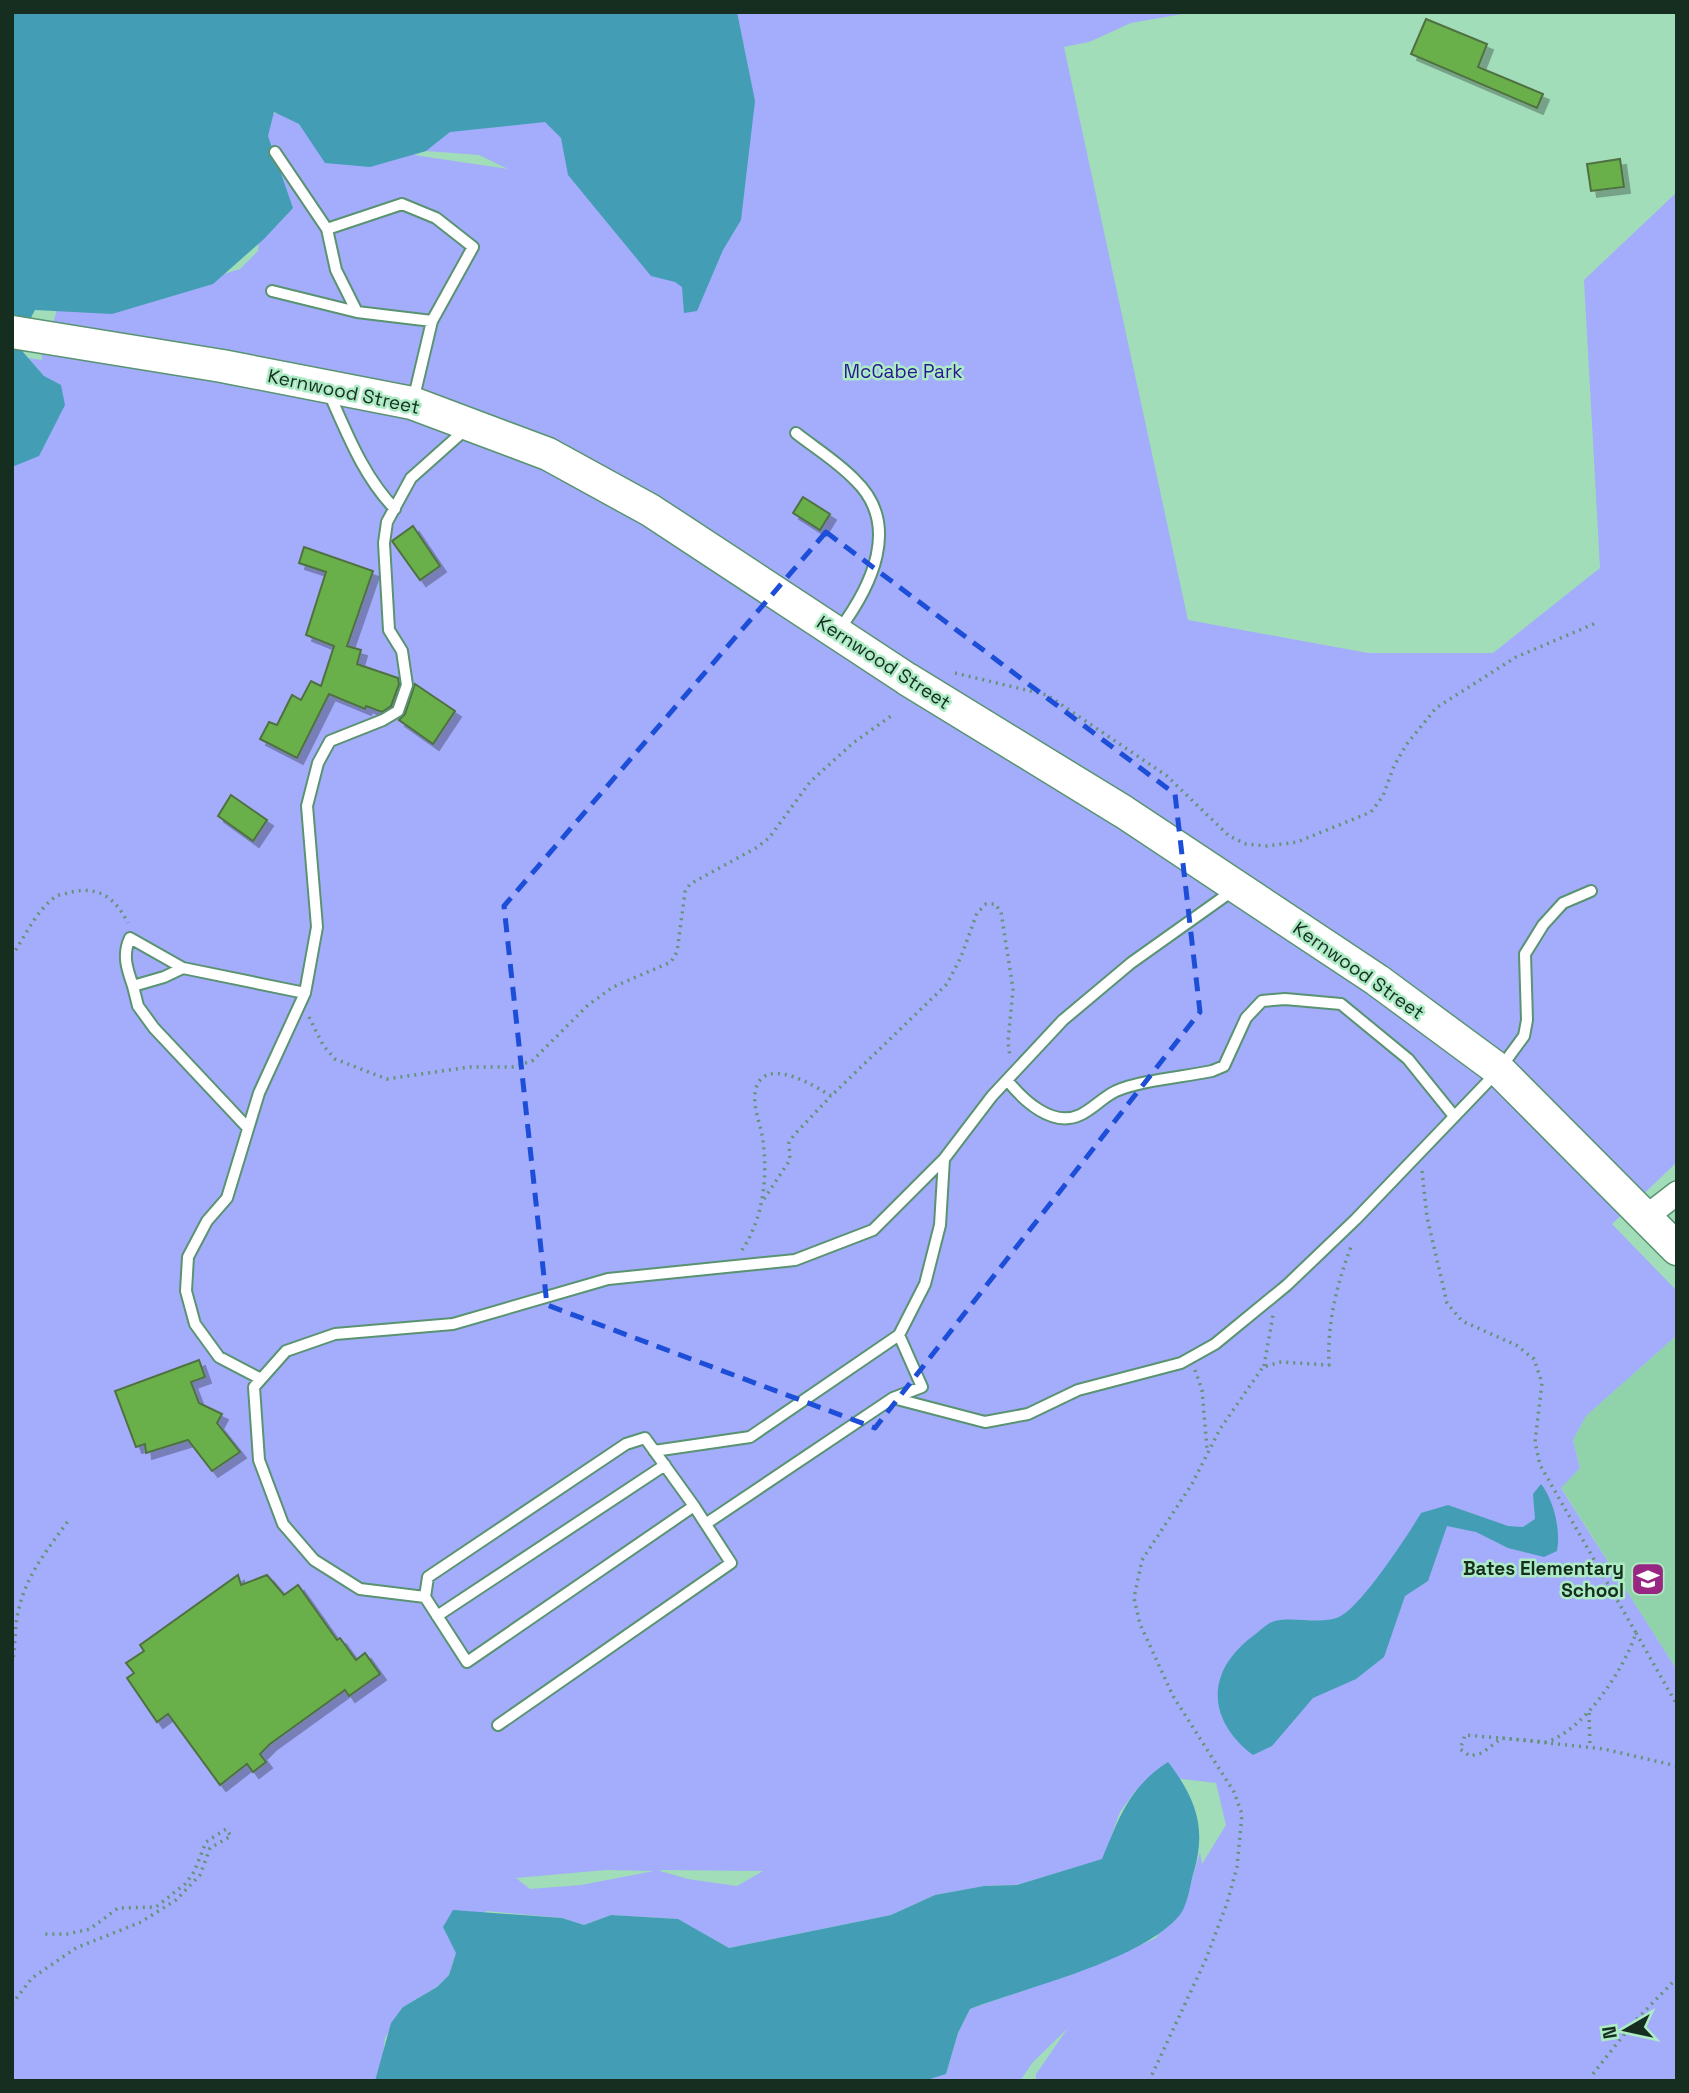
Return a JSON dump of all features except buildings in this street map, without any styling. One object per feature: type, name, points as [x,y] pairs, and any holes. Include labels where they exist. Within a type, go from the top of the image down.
[{"type":"main road","name":"Kernwood Street","points":[[24,334],[325,385],[412,403],[548,454],[650,510],[837,632],[1124,812],[1377,980],[1499,1070],[1677,1250]]},
{"type":"street","points":[[1646,1217],[1677,1193]]},
{"type":"lane","points":[[275,152],[327,229],[336,270],[357,312]]},
{"type":"lane","points":[[327,229],[402,204],[436,218],[473,247],[432,321],[412,403]]},
{"type":"lane","points":[[272,291],[357,312],[432,321]]},
{"type":"lane","points":[[325,385],[377,491],[395,509]]},
{"type":"lane","points":[[261,1379],[219,1357],[195,1324],[186,1291],[188,1257],[207,1221],[227,1198],[259,1093],[306,993],[317,927],[307,806],[318,763],[330,741],[398,711],[407,685],[402,651],[389,631],[384,543],[387,522],[411,478],[472,424]]},
{"type":"lane","points":[[796,433],[857,481],[878,512],[881,539],[870,578],[857,606],[837,632]]},
{"type":"lane","points":[[425,1597],[360,1588],[314,1560],[283,1524],[259,1460],[254,1387],[286,1351],[335,1334],[453,1324],[608,1279],[795,1260],[873,1230],[944,1159],[1007,1080],[1063,1020],[1131,963],[1237,887]]},
{"type":"lane","points":[[893,1398],[985,1422],[1028,1414],[1077,1390],[1181,1363],[1215,1344],[1278,1292],[1366,1209],[1499,1070],[1524,1036],[1527,1020],[1525,954],[1543,925],[1563,902],[1591,891]]},
{"type":"lane","points":[[247,1128],[205,1079],[154,1028],[138,1006],[126,965],[125,948],[130,938],[183,968],[306,993]]},
{"type":"lane","points":[[133,986],[164,978],[183,968]]},
{"type":"lane","points":[[1007,1080],[1035,1108],[1049,1115],[1068,1118],[1080,1115],[1118,1090],[1212,1071],[1224,1066],[1246,1018],[1262,1001],[1326,1001],[1341,1004],[1353,1012],[1408,1059],[1454,1116]]},
{"type":"lane","points":[[654,1451],[750,1437],[900,1335],[925,1284],[937,1237],[944,1159]]},
{"type":"lane","points":[[707,1523],[893,1398],[922,1387],[900,1335]]},
{"type":"lane","points":[[498,1725],[731,1563],[707,1523],[645,1438],[626,1444],[428,1577],[425,1597],[467,1662],[694,1506]]},
{"type":"lane","points":[[437,1616],[665,1465]]},
{"type":"path","points":[[955,673],[1047,695],[1167,776],[1229,836],[1246,844],[1267,846],[1297,842],[1371,812],[1383,796],[1394,766],[1406,745],[1436,708],[1516,657],[1596,623]]},
{"type":"path","points":[[305,1009],[323,1045],[335,1059],[387,1079],[470,1067],[512,1067],[532,1061],[589,1004],[613,987],[671,962],[677,951],[681,914],[690,884],[756,848],[769,838],[810,782],[853,743],[891,716]]},
{"type":"path","points":[[12,956],[38,916],[57,896],[84,890],[105,893],[120,909],[130,929]]},
{"type":"path","points":[[762,1201],[790,1160],[789,1143],[794,1135],[947,984],[961,957],[977,913],[986,905],[995,904],[1001,912],[1013,989],[1007,1080]]},
{"type":"path","points":[[731,1267],[754,1233],[762,1201],[763,1140],[755,1104],[755,1089],[766,1076],[783,1073],[799,1077],[831,1097]]},
{"type":"path","points":[[1420,1158],[1427,1217],[1447,1303],[1462,1321],[1516,1346],[1534,1359],[1542,1383],[1535,1442],[1540,1465],[1677,1705]]},
{"type":"path","points":[[1264,1367],[1281,1362],[1329,1365],[1333,1311],[1340,1276],[1366,1209]]},
{"type":"path","points":[[1150,2081],[1216,1933],[1237,1867],[1242,1814],[1234,1792],[1173,1696],[1140,1624],[1134,1598],[1142,1560],[1192,1484],[1208,1450],[1264,1367],[1278,1292]]},
{"type":"path","points":[[1181,1363],[1196,1371],[1202,1390],[1208,1450]]},
{"type":"path","points":[[12,1664],[18,1611],[25,1586],[68,1521]]},
{"type":"path","points":[[1636,1633],[1630,1651],[1589,1713],[1556,1739],[1546,1742],[1502,1738],[1465,1735],[1460,1749],[1470,1756],[1482,1753],[1502,1738],[1590,1748],[1677,1766]]},
{"type":"path","points":[[1589,1713],[1590,1748]]},
{"type":"path","points":[[12,2004],[32,1978],[76,1948],[141,1922],[176,1900],[200,1875],[210,1848],[231,1836],[226,1829],[206,1842],[194,1872],[173,1896],[156,1907],[118,1908],[90,1929],[67,1934],[43,1934]]},
{"type":"path","points":[[1593,2074],[1634,2022],[1677,1978]]},
{"type":"highlighted area","points":[[826,532],[1175,794],[1200,1012],[875,1428],[547,1305],[504,906]]},
{"type":"shaded area","points":[[12,12],[737,12],[755,101],[741,220],[723,250],[697,311],[684,313],[682,287],[675,282],[651,276],[568,175],[561,138],[545,122],[450,132],[426,151],[370,167],[325,163],[299,124],[274,112],[268,136],[293,208],[264,239],[213,284],[112,314],[35,310],[23,333],[23,352],[44,376],[61,385],[65,405],[39,456],[12,467]]},
{"type":"shaded area","name":"Bates Elementary School","points":[[1677,1335],[1677,1670],[1561,1487],[1580,1468],[1573,1440],[1586,1416]]},
{"type":"shaded area","points":[[1541,1484],[1550,1498],[1555,1516],[1557,1551],[1544,1557],[1508,1548],[1476,1532],[1447,1526],[1428,1581],[1405,1596],[1384,1657],[1356,1679],[1313,1698],[1272,1746],[1253,1755],[1238,1741],[1220,1711],[1220,1680],[1227,1664],[1253,1636],[1275,1621],[1332,1619],[1348,1611],[1383,1570],[1421,1513],[1448,1505],[1508,1526],[1523,1527],[1535,1519],[1533,1494]]},
{"type":"shaded area","points":[[1168,1762],[1192,1800],[1199,1826],[1198,1855],[1182,1912],[1161,1932],[1111,1959],[970,2009],[958,2033],[946,2074],[924,2081],[375,2081],[391,2023],[403,2007],[437,1987],[449,1975],[456,1953],[443,1927],[453,1910],[562,1918],[584,1925],[611,1915],[678,1919],[729,1948],[891,1915],[935,1895],[984,1886],[1017,1885],[1102,1859],[1120,1817],[1134,1793]]},
{"type":"green space","name":"McCabe Park","points":[[325,12],[1194,12],[1131,23],[1089,42],[1064,47],[1188,620],[1368,653],[1493,653],[1600,568],[1584,280],[1677,192],[1677,1162],[1612,1224],[1677,1291],[1677,1335],[1586,1416],[1573,1440],[1580,1468],[1561,1488],[1677,1670],[1677,2081],[1036,2081],[1036,2074],[1068,2028],[1033,2062],[1020,2081],[924,2081],[946,2074],[958,2033],[970,2009],[1095,1965],[1156,1938],[1189,1889],[1200,1852],[1202,1864],[1226,1825],[1216,1783],[1182,1779],[1136,1790],[1120,1812],[1103,1859],[1017,1885],[984,1886],[935,1895],[891,1915],[729,1948],[677,1919],[611,1915],[584,1925],[562,1918],[486,1911],[456,1953],[449,1975],[437,1987],[403,2007],[385,2038],[382,2062],[375,2081],[12,2081],[12,459],[44,376],[28,358],[42,360],[41,346],[55,317],[61,287],[202,281],[240,269],[258,251],[269,116],[276,113]],"holes":[[[426,151],[479,155],[508,169],[414,155]],[[606,1870],[654,1871],[581,1885],[530,1889],[516,1878]],[[660,1871],[763,1871],[737,1886],[688,1879]]]},
{"type":"place","name":"Bates Elementary School","points":[[1648,1579]]}]
